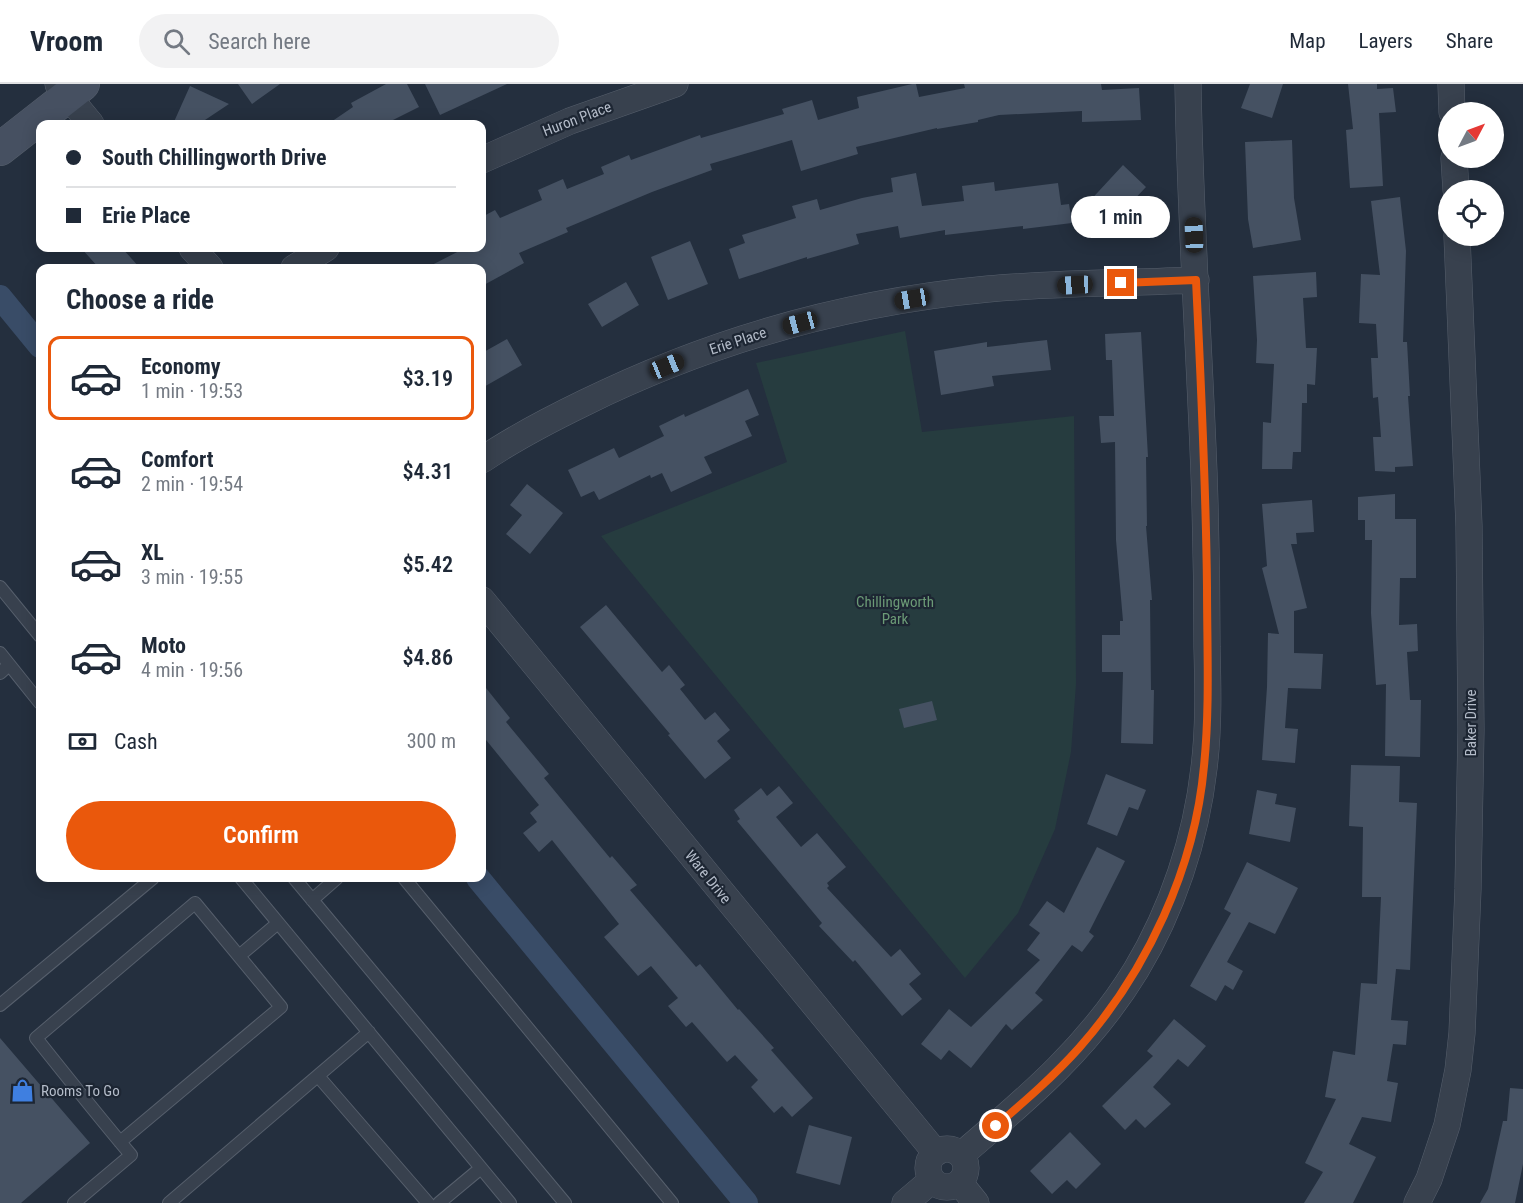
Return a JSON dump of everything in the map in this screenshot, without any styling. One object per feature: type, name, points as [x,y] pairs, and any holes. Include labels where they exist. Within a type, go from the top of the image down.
[{"type":"street","name":"Huron Place","points":[[486,158],[570,121],[675,84]]},
{"type":"street","points":[[962,1155],[1039,1089],[1080,1047],[1115,1002],[1137,969],[1163,917],[1194,825],[1204,768],[1208,707],[1206,530],[1188,84]]},
{"type":"street","points":[[1451,84],[1452,102]]},
{"type":"street","points":[[0,149],[70,88],[89,120]]},
{"type":"street","name":"Baker Drive","points":[[1417,1203],[1429,1179],[1447,1125],[1458,1070],[1462,1033],[1468,901],[1471,730],[1469,526],[1457,246]]},
{"type":"street","points":[[196,252],[206,264]]},
{"type":"street","points":[[300,264],[320,252]]},
{"type":"street","name":"Erie Place","points":[[486,458],[552,419],[630,381],[735,341],[837,313],[912,299],[988,290],[1196,280]]},
{"type":"street","name":"Ware Drive","points":[[486,605],[936,1153]]},
{"type":"street","points":[[946,1149],[962,1155],[967,1169],[960,1183],[946,1188],[935,1184],[928,1166],[936,1153],[946,1149]]},
{"type":"street","points":[[905,1203],[932,1180]]},
{"type":"street","points":[[960,1183],[976,1203]]},
{"type":"lane","points":[[0,587],[36,631]]},
{"type":"lane","points":[[0,654],[5,669],[36,699]]},
{"type":"lane","points":[[0,1005],[148,882]]},
{"type":"lane","points":[[248,882],[278,923],[510,1203]]},
{"type":"lane","points":[[297,882],[566,1203]]},
{"type":"lane","points":[[312,900],[332,882]]},
{"type":"lane","points":[[407,882],[672,1203]]},
{"type":"lane","points":[[74,1203],[131,1155],[120,1142],[36,1038],[195,903],[282,1007],[120,1142]]},
{"type":"lane","points":[[239,956],[278,923]]},
{"type":"lane","points":[[169,1203],[369,1032]]},
{"type":"lane","points":[[318,1076],[428,1203]]},
{"type":"lane","points":[[439,1203],[481,1168]]},
{"type":"green space","name":"Chillingworth Park","points":[[905,331],[922,432],[1074,416],[1076,684],[1071,752],[1055,829],[1018,913],[965,978],[601,536],[787,462],[756,363]]},
{"type":"building","points":[[238,84],[280,84],[252,104]]},
{"type":"building","points":[[386,84],[407,84],[419,107],[393,120],[334,120],[353,107],[351,103]]},
{"type":"building","points":[[425,84],[507,84],[440,115]]},
{"type":"building","points":[[912,84],[916,84],[919,97],[965,88],[964,84],[1101,84],[1102,90],[1139,88],[1141,120],[1082,122],[1082,111],[999,115],[978,120],[978,122],[937,128],[856,147],[858,154],[801,171],[792,140],[710,164],[712,170],[566,228],[568,232],[519,253],[524,263],[486,284],[486,264],[434,264],[457,252],[486,252],[486,215],[495,210],[500,218],[542,200],[538,190],[563,179],[567,189],[604,174],[601,167],[629,155],[631,160],[700,135],[701,138],[784,114],[782,109],[812,100],[818,120],[859,108],[857,97]]},
{"type":"building","points":[[1250,84],[1283,84],[1272,118],[1241,108]]},
{"type":"building","points":[[1348,84],[1377,84],[1377,89],[1393,88],[1396,112],[1379,113],[1383,186],[1350,188],[1346,130],[1353,129]]},
{"type":"building","points":[[190,86],[229,104],[205,120],[175,120]]},
{"type":"building","points":[[1292,140],[1294,198],[1301,240],[1253,248],[1248,219],[1245,142]]},
{"type":"building","points":[[1123,165],[1146,187],[1109,226],[1086,205]]},
{"type":"building","points":[[916,173],[922,206],[964,201],[962,186],[994,182],[995,191],[1058,183],[1061,205],[1069,204],[1072,223],[945,235],[945,230],[900,238],[898,226],[856,234],[859,244],[807,259],[807,257],[739,279],[729,249],[745,243],[742,235],[796,218],[792,206],[817,199],[820,210],[893,192],[891,178]]},
{"type":"building","points":[[1400,197],[1406,251],[1403,342],[1407,342],[1413,466],[1395,467],[1395,472],[1375,471],[1373,437],[1381,437],[1378,397],[1373,398],[1371,358],[1378,358],[1376,324],[1359,323],[1361,274],[1380,275],[1371,201]]},
{"type":"building","points":[[690,241],[708,284],[668,300],[651,257]]},
{"type":"building","points":[[85,252],[126,252],[136,264],[95,264]]},
{"type":"building","points":[[1316,272],[1317,297],[1303,298],[1306,348],[1317,348],[1315,385],[1307,384],[1307,403],[1302,403],[1301,452],[1293,452],[1292,469],[1262,469],[1263,422],[1271,423],[1274,364],[1256,363],[1253,276]]},
{"type":"building","points":[[626,282],[639,305],[602,327],[588,304]]},
{"type":"building","points":[[1141,332],[1148,457],[1146,457],[1146,526],[1152,600],[1150,600],[1151,690],[1154,690],[1153,744],[1121,743],[1123,672],[1102,672],[1102,635],[1120,635],[1120,621],[1123,621],[1116,540],[1115,442],[1101,443],[1099,416],[1114,416],[1112,360],[1106,360],[1105,334]]},
{"type":"building","points":[[507,339],[522,365],[486,386],[486,351]]},
{"type":"building","points":[[1047,340],[1051,370],[992,376],[994,386],[941,395],[934,351],[987,342],[987,347]]},
{"type":"building","points":[[748,389],[759,415],[745,421],[752,436],[704,457],[712,473],[671,492],[662,473],[651,478],[650,475],[599,500],[594,491],[581,497],[568,470],[614,448],[619,458],[664,436],[659,426]]},
{"type":"building","points":[[527,484],[563,513],[530,554],[506,534],[522,515],[510,505]]},
{"type":"building","points":[[1395,494],[1395,519],[1416,519],[1416,578],[1400,578],[1399,625],[1417,624],[1418,651],[1407,652],[1410,700],[1421,700],[1420,757],[1385,756],[1386,684],[1376,685],[1371,613],[1372,540],[1365,540],[1365,520],[1358,520],[1358,497]]},
{"type":"building","points":[[1312,500],[1314,532],[1296,533],[1297,544],[1291,544],[1307,608],[1294,611],[1294,653],[1323,654],[1321,689],[1288,688],[1285,728],[1298,729],[1295,763],[1262,760],[1268,633],[1279,634],[1262,568],[1267,566],[1262,504]]},
{"type":"building","points":[[606,605],[662,672],[669,665],[685,685],[680,689],[705,720],[715,712],[730,730],[717,741],[731,758],[705,779],[580,627]]},
{"type":"building","points":[[486,688],[510,718],[506,722],[549,774],[544,778],[610,858],[612,856],[637,885],[630,890],[696,967],[700,964],[738,1010],[774,1048],[771,1050],[813,1098],[792,1117],[782,1106],[774,1113],[751,1087],[758,1080],[735,1055],[727,1062],[692,1022],[686,1027],[668,1006],[678,998],[651,966],[638,976],[604,937],[619,924],[552,840],[539,852],[523,833],[537,822],[530,813],[539,805],[486,740]]},
{"type":"building","points":[[932,701],[937,720],[904,728],[899,709]]},
{"type":"building","points":[[1351,765],[1400,766],[1399,802],[1417,803],[1410,970],[1396,969],[1391,1020],[1408,1021],[1406,1045],[1393,1044],[1387,1081],[1398,1083],[1391,1122],[1362,1117],[1349,1144],[1376,1157],[1353,1203],[1304,1203],[1323,1172],[1305,1163],[1336,1099],[1325,1097],[1333,1051],[1355,1055],[1361,983],[1377,984],[1381,897],[1362,897],[1363,827],[1349,826]]},
{"type":"building","points":[[1106,774],[1146,790],[1138,810],[1129,807],[1117,836],[1087,824]]},
{"type":"building","points":[[779,786],[793,803],[776,817],[801,847],[817,833],[846,867],[827,883],[829,886],[827,888],[891,957],[900,949],[921,974],[909,984],[922,999],[902,1016],[855,960],[853,962],[819,926],[822,923],[737,821],[740,819],[734,810],[761,788],[767,796]]},
{"type":"building","points":[[1257,790],[1277,794],[1275,804],[1296,808],[1290,842],[1249,834]]},
{"type":"building","points":[[1097,847],[1125,861],[1089,932],[1094,936],[1082,952],[1072,945],[1035,993],[1043,1000],[1012,1030],[1006,1024],[971,1068],[949,1050],[941,1060],[921,1044],[949,1009],[971,1027],[1040,960],[1027,950],[1040,933],[1029,925],[1047,901],[1064,913]]},
{"type":"building","points":[[1247,862],[1298,888],[1275,934],[1249,922],[1227,962],[1243,971],[1233,990],[1225,985],[1216,1001],[1190,986],[1231,913],[1224,909]]},
{"type":"building","points":[[1174,1019],[1206,1046],[1188,1067],[1178,1059],[1153,1087],[1171,1104],[1145,1128],[1136,1119],[1125,1130],[1102,1106],[1153,1056],[1147,1051]]},
{"type":"building","name":"Rooms To Go","points":[[0,1038],[90,1143],[21,1203],[0,1203]]},
{"type":"building","points":[[1510,1088],[1523,1089],[1523,1164],[1515,1203],[1480,1203],[1488,1189],[1503,1121],[1507,1121]]},
{"type":"building","points":[[809,1125],[852,1137],[840,1185],[796,1173]]},
{"type":"building","points":[[1070,1132],[1101,1164],[1076,1189],[1067,1180],[1052,1194],[1030,1171]]},
{"type":"waterway","points":[[0,297],[36,341]]},
{"type":"waterway","points":[[481,882],[746,1203]]},
{"type":"place","name":"Rooms To Go","points":[[23,1091]]},
{"type":"route","points":[[996,1126],[1039,1089],[1080,1047],[1137,969],[1163,917],[1177,881],[1194,825],[1204,768],[1208,707],[1206,530],[1196,280],[1121,283]]}]
